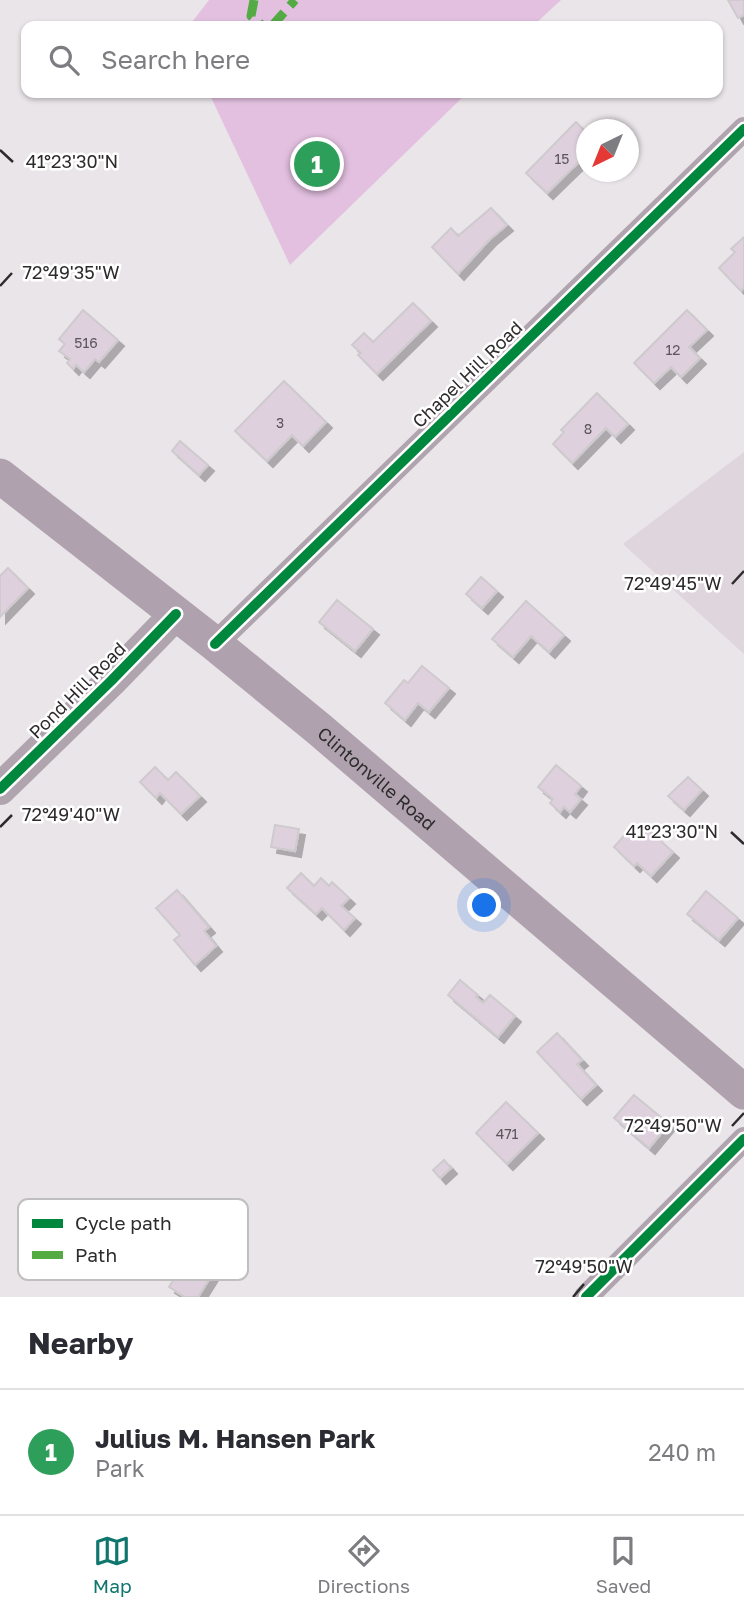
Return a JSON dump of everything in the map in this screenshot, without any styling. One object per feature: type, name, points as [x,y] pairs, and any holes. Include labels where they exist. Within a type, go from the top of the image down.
[{"type":"main road","name":"Clintonville Road","points":[[0,476],[319,729],[744,1092]]},
{"type":"street","name":"Chapel Hill Road","points":[[215,644],[744,129]]},
{"type":"street","name":"Pond Hill Road","points":[[0,789],[121,672],[176,614]]},
{"type":"street","points":[[586,1297],[744,1139]]},
{"type":"shaded area","points":[[209,0],[561,0],[538,21],[193,21]]},
{"type":"shaded area","points":[[211,98],[462,98],[290,265]]},
{"type":"shaded area","points":[[744,452],[744,654],[623,544]]},
{"type":"building","points":[[728,0],[744,0],[744,15],[738,18]]},
{"type":"building","points":[[576,122],[576,165],[547,193],[526,173]]},
{"type":"building","points":[[491,208],[507,225],[490,239],[458,274],[432,247],[451,228],[458,236]]},
{"type":"building","points":[[744,237],[744,287],[741,291],[719,268],[735,252],[731,249]]},
{"type":"building","points":[[413,303],[431,321],[377,374],[352,345],[364,333],[373,342]]},
{"type":"building","points":[[83,310],[118,340],[99,362],[95,359],[84,372],[76,365],[73,369],[67,363],[70,359],[59,351],[65,344],[59,339]]},
{"type":"building","points":[[687,310],[707,330],[689,347],[700,358],[681,377],[671,367],[654,383],[634,363]]},
{"type":"building","points":[[284,381],[326,422],[303,446],[292,435],[267,461],[235,431]]},
{"type":"building","points":[[597,393],[628,424],[615,437],[606,428],[572,463],[553,444],[564,432],[561,430]]},
{"type":"building","points":[[180,441],[208,465],[199,475],[172,451]]},
{"type":"building","points":[[8,568],[28,588],[0,617],[0,576]]},
{"type":"building","points":[[481,577],[497,591],[482,608],[466,594]]},
{"type":"building","points":[[337,600],[373,629],[355,651],[319,622]]},
{"type":"building","points":[[526,601],[564,635],[549,652],[531,636],[513,657],[492,639]]},
{"type":"building","points":[[422,666],[449,688],[429,712],[418,703],[405,720],[385,703],[404,680],[408,683]]},
{"type":"building","points":[[556,765],[581,786],[575,794],[581,799],[570,812],[564,807],[560,812],[550,803],[553,799],[538,787]]},
{"type":"building","points":[[155,767],[168,780],[176,772],[200,796],[181,814],[160,793],[156,798],[140,782]]},
{"type":"building","points":[[688,777],[702,790],[684,810],[668,796]]},
{"type":"building","points":[[642,824],[673,852],[651,876],[637,863],[634,866],[614,847],[630,829],[634,833]]},
{"type":"building","points":[[275,825],[299,829],[295,851],[271,847]]},
{"type":"building","points":[[301,873],[314,886],[321,878],[329,886],[332,882],[349,898],[341,906],[355,918],[344,930],[322,908],[316,914],[287,888]]},
{"type":"building","points":[[177,890],[209,927],[204,931],[216,946],[195,965],[174,940],[180,935],[156,908]]},
{"type":"building","points":[[706,891],[738,918],[719,940],[687,914]]},
{"type":"building","points":[[460,980],[478,995],[476,997],[483,1003],[490,995],[515,1016],[498,1037],[448,995]]},
{"type":"building","points":[[557,1033],[582,1060],[577,1064],[596,1085],[581,1099],[537,1052]]},
{"type":"building","points":[[634,1095],[669,1124],[649,1148],[614,1118]]},
{"type":"building","points":[[506,1102],[538,1133],[507,1164],[476,1133]]},
{"type":"building","points":[[444,1160],[451,1168],[440,1178],[433,1170]]},
{"type":"building","points":[[173,1280],[209,1280],[198,1297],[185,1297],[169,1287]]},
{"type":"marked path","points":[[254,0],[251,16],[257,21]]},
{"type":"marked path","points":[[276,21],[295,0]]},
{"type":"cycle path","points":[[215,644],[744,129]]},
{"type":"cycle path","points":[[0,789],[176,614]]},
{"type":"cycle path","points":[[586,1297],[744,1139]]},
{"type":"place","name":"Julius M. Hansen Park","points":[[317,164]]}]
